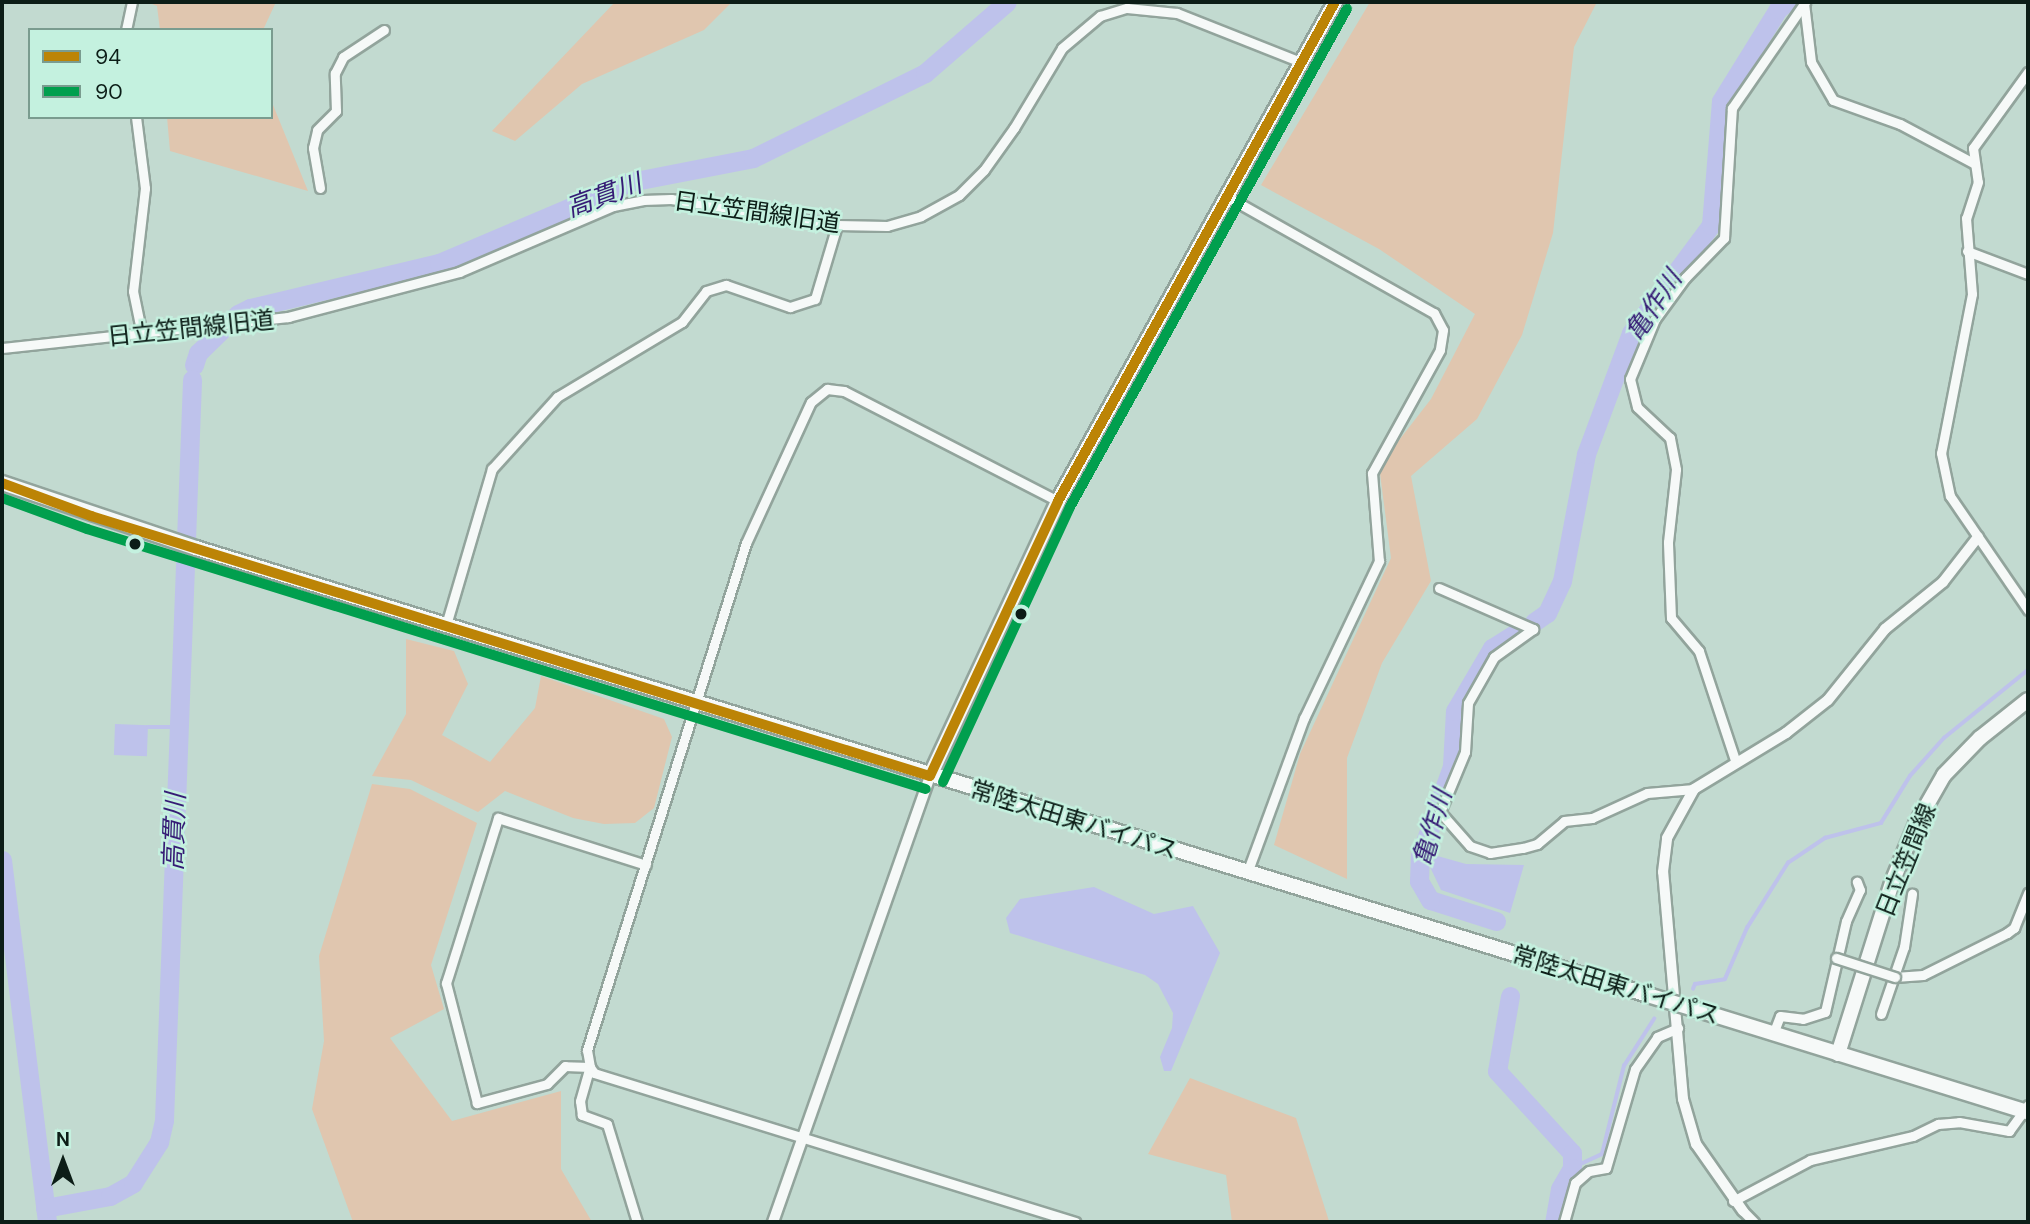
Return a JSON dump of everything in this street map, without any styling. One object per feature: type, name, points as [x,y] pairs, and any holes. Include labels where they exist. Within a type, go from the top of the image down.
[{"type":"main road","points":[[930,776],[1058,501],[1335,2]]},
{"type":"main road","name":"常陸太田東バイパス","points":[[2,483],[170,540],[696,704],[1838,1054],[2027,1109]]},
{"type":"main road","name":"日立笠間線","points":[[1838,1054],[1893,880],[1916,824],[1944,775],[1980,738],[2028,701]]},
{"type":"street","points":[[126,28],[132,2]]},
{"type":"street","points":[[1804,2],[1811,62],[1833,100],[1900,124],[1973,163]]},
{"type":"street","points":[[1735,760],[1699,652],[1671,618],[1668,542],[1674,458],[1670,438],[1637,407],[1630,379],[1655,319],[1685,278],[1724,238],[1732,108],[1804,2]]},
{"type":"street","name":"日立笠間線旧道","points":[[2,348],[228,327],[288,317],[458,272],[613,206],[643,200],[671,199],[837,225],[887,226],[921,216],[959,195],[1014,128],[1062,48],[1100,16],[1127,8],[1177,13],[1301,62]]},
{"type":"street","points":[[320,188],[313,148],[317,130],[335,111],[335,73],[343,57],[384,30]]},
{"type":"street","points":[[2028,72],[1973,148],[1973,163],[1978,182],[1966,218],[1972,294],[1941,461],[1950,496],[2028,610]]},
{"type":"street","points":[[136,119],[145,188],[133,291],[142,335]]},
{"type":"street","points":[[1226,196],[1434,313],[1443,330],[1440,349],[1372,473],[1379,561],[1304,718],[1247,873]]},
{"type":"street","points":[[446,625],[492,469],[556,397],[682,322],[706,291],[726,285],[790,307],[815,299],[837,225]]},
{"type":"street","points":[[1967,251],[2028,274]]},
{"type":"street","points":[[1058,501],[844,391],[818,394],[750,531],[586,1050],[594,1073],[1075,1222]]},
{"type":"street","points":[[1754,1222],[1709,1169],[1688,1124],[1664,854],[1673,823],[1694,789],[1735,760],[1786,733],[1828,700],[1885,629],[1943,582],[1978,537]]},
{"type":"street","points":[[1439,588],[1530,626],[1533,631],[1494,657],[1468,703],[1465,752],[1440,813],[1471,846],[1490,853],[1523,848],[1537,844],[1564,821],[1592,818],[1647,793],[1694,789]]},
{"type":"street","points":[[773,1222],[930,776]]},
{"type":"street","points":[[590,1067],[565,1066],[547,1084],[477,1103],[446,983],[498,818],[646,865]]},
{"type":"street","points":[[1773,1034],[1780,1016],[1803,1019],[1825,1012],[1836,958],[1860,890],[1857,882]]},
{"type":"street","points":[[1836,958],[1895,977],[1923,975],[2014,928],[2028,893]]},
{"type":"street","points":[[1881,1014],[1911,920],[1912,894]]},
{"type":"street","points":[[1564,1222],[1576,1183],[1589,1171],[1606,1168],[1635,1069],[1657,1037],[1678,1028]]},
{"type":"street","points":[[590,1067],[580,1101],[582,1115],[607,1124],[637,1222]]},
{"type":"street","points":[[1733,1200],[1835,1152],[1959,1122],[2009,1132],[2027,1109]]},
{"type":"shaded area","points":[[147,2],[276,2],[264,28],[160,28],[157,6]]},
{"type":"shaded area","points":[[615,2],[732,2],[704,30],[582,84],[515,141],[492,131]]},
{"type":"shaded area","points":[[1370,2],[1597,2],[1574,47],[1553,233],[1522,335],[1477,419],[1411,476],[1431,581],[1382,663],[1347,758],[1347,879],[1274,845],[1300,754],[1391,558],[1379,466],[1431,399],[1475,314],[1379,249],[1261,185]]},
{"type":"shaded area","points":[[273,105],[308,191],[170,151],[167,119],[273,119]]},
{"type":"shaded area","points":[[406,639],[454,651],[468,684],[442,735],[490,762],[535,708],[541,676],[664,719],[672,737],[654,808],[635,823],[604,824],[573,818],[505,791],[478,812],[411,780],[372,776],[406,714]]},
{"type":"shaded area","points":[[372,784],[410,789],[477,823],[431,965],[444,1009],[390,1038],[452,1121],[561,1091],[561,1169],[592,1222],[353,1222],[312,1109],[324,1041],[319,956]]},
{"type":"shaded area","points":[[1190,1078],[1296,1118],[1329,1221],[1334,1222],[1232,1222],[1226,1175],[1148,1154]]},
{"type":"water","points":[[115,724],[148,725],[147,756],[114,755]]},
{"type":"water","points":[[1434,855],[1466,864],[1524,865],[1510,913],[1441,890],[1430,867]]},
{"type":"water","points":[[1094,887],[1154,914],[1193,906],[1220,953],[1171,1071],[1164,1071],[1160,1057],[1172,1028],[1173,1013],[1158,984],[1145,975],[1010,933],[1006,918],[1020,899]]},
{"type":"waterway","name":"高貫川","points":[[194,365],[198,353],[238,314],[250,308],[439,263],[630,182],[753,158],[925,73],[1007,2]]},
{"type":"waterway","name":"亀作川","points":[[1534,622],[1547,613],[1562,581],[1586,454],[1631,333],[1711,225],[1721,101],[1778,9],[1787,2]]},
{"type":"waterway","name":"高貫川","points":[[45,1208],[110,1196],[133,1183],[159,1142],[164,1120],[192,380]]},
{"type":"waterway","name":"亀作川","points":[[1496,921],[1430,900],[1419,881],[1420,856],[1452,766],[1455,711],[1492,648],[1523,629]]},
{"type":"waterway","points":[[1693,989],[1695,984],[1725,979],[1747,928],[1788,863],[1825,838],[1881,823],[1910,776],[1944,738],[2028,670]]},
{"type":"waterway","points":[[148,727],[179,727]]},
{"type":"waterway","points":[[2,860],[47,1222]]},
{"type":"waterway","name":"亀作川","points":[[1510,996],[1497,1071],[1572,1153],[1572,1168],[1560,1189],[1554,1222]]},
{"type":"waterway","points":[[1572,1168],[1602,1154],[1624,1066],[1654,1019]]},
{"type":"transit line","name":"94","points":[[930,776],[1058,501],[1335,2]]},
{"type":"transit line","name":"90","points":[[943,782],[1070,507],[1347,9]]},
{"type":"transit line","name":"94","points":[[2,483],[91,516],[930,776]]},
{"type":"transit line","name":"90","points":[[2,498],[87,529],[926,789]]}]
